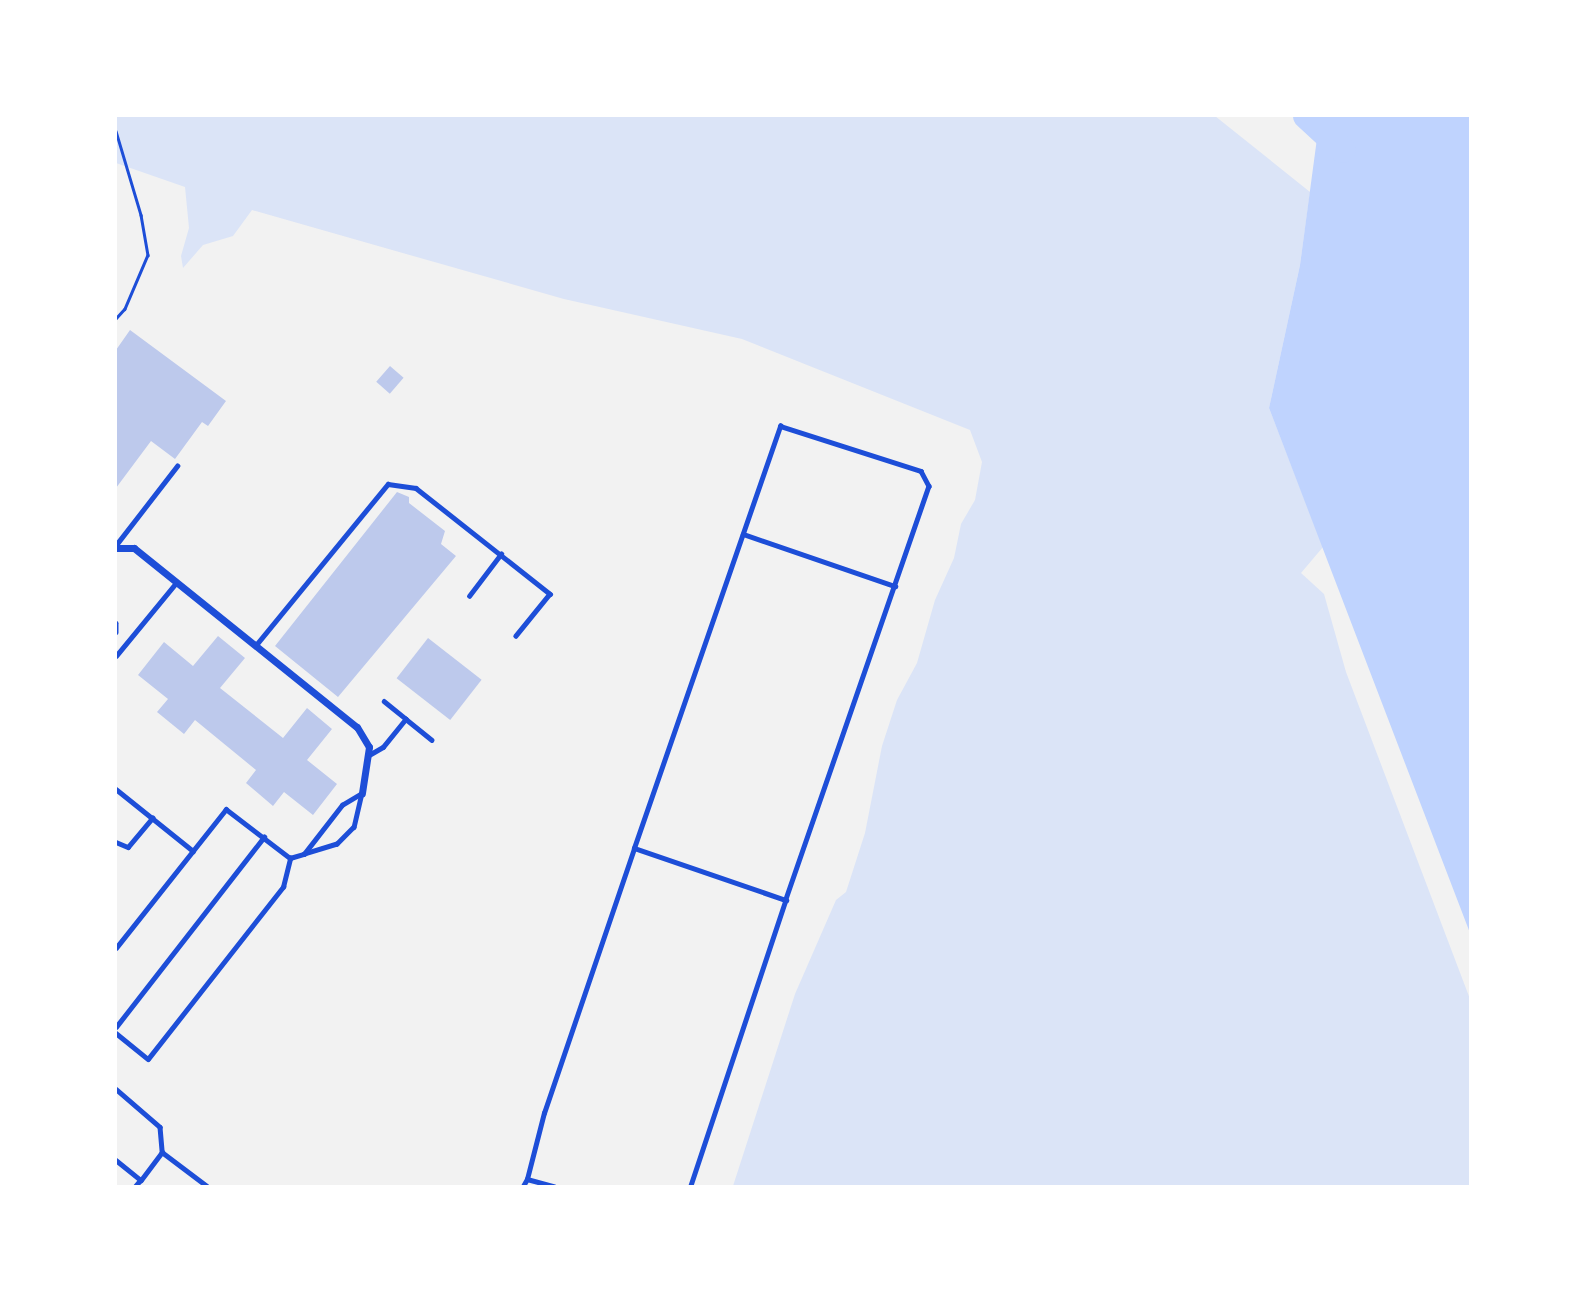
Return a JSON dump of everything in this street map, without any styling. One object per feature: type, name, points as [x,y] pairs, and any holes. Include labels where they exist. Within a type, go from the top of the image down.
[{"type":"street","points":[[116,547],[134,548],[357,727],[368,755],[362,793]]},
{"type":"lane","points":[[523,1186],[544,1112],[780,426],[921,471],[929,486],[691,1186]]},
{"type":"lane","points":[[116,547],[177,466]]},
{"type":"lane","points":[[255,646],[388,484],[416,488],[550,594],[516,636]]},
{"type":"lane","points":[[743,534],[895,586]]},
{"type":"lane","points":[[469,596],[501,554]]},
{"type":"lane","points":[[116,656],[176,583]]},
{"type":"lane","points":[[116,622],[116,632]]},
{"type":"lane","points":[[384,701],[432,740]]},
{"type":"lane","points":[[368,755],[383,747],[406,719]]},
{"type":"lane","points":[[116,789],[193,851]]},
{"type":"lane","points":[[304,854],[342,805],[362,793]]},
{"type":"lane","points":[[290,858],[337,845],[354,827],[362,793]]},
{"type":"lane","points":[[116,948],[226,809],[290,858]]},
{"type":"lane","points":[[116,842],[128,847],[152,818]]},
{"type":"lane","points":[[116,1027],[264,837]]},
{"type":"lane","points":[[634,848],[786,901]]},
{"type":"lane","points":[[116,1033],[148,1059],[283,887],[290,858]]},
{"type":"lane","points":[[116,1089],[160,1127],[162,1152],[136,1186]]},
{"type":"lane","points":[[162,1152],[207,1186]]},
{"type":"lane","points":[[116,1161],[141,1180]]},
{"type":"lane","points":[[527,1179],[554,1186]]},
{"type":"path","points":[[116,131],[141,215],[148,255],[125,309],[116,319]]},
{"type":"shaded area","points":[[116,116],[1215,116],[1310,192],[1300,265],[1269,408],[1323,547],[1301,573],[1324,594],[1346,672],[1470,999],[1470,1186],[733,1186],[795,994],[836,900],[846,892],[865,833],[882,746],[897,700],[917,663],[935,600],[954,558],[961,524],[975,500],[982,462],[970,430],[742,339],[564,299],[252,210],[233,236],[203,245],[183,268],[181,256],[189,228],[185,187],[116,163]]},
{"type":"water","points":[[1320,116],[1470,116],[1470,933],[1269,408],[1300,265]]},
{"type":"building","points":[[130,330],[226,401],[208,426],[202,422],[175,459],[151,441],[116,488],[116,350]]},
{"type":"building","points":[[390,366],[404,378],[390,394],[376,382]]},
{"type":"building","points":[[397,492],[409,497],[409,503],[445,531],[441,544],[456,556],[338,697],[275,646]]},
{"type":"building","points":[[218,636],[245,658],[220,688],[283,738],[307,708],[332,729],[307,760],[337,784],[313,815],[284,792],[273,806],[246,783],[256,770],[195,720],[184,734],[157,712],[168,699],[138,675],[164,642],[193,666]]},
{"type":"building","points":[[428,638],[482,680],[450,720],[397,678]]},
{"type":"waterway","points":[[1306,116],[1343,150]]}]
